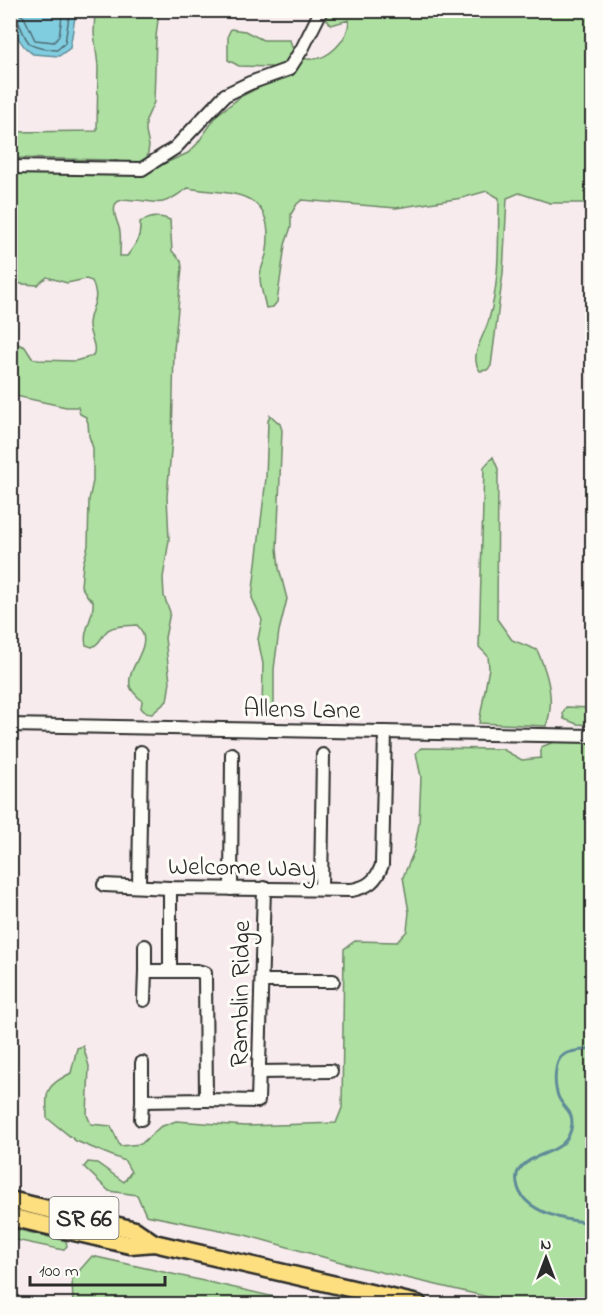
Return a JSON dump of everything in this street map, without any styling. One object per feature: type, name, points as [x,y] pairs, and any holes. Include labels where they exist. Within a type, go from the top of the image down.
[{"type":"main road","name":"SR 66","points":[[10,1200],[135,1230],[154,1243]]},
{"type":"main road","name":"SR 66","points":[[10,1217],[130,1245],[154,1243],[418,1305]]},
{"type":"street","points":[[10,167],[142,169],[175,148],[225,95],[289,69],[320,13]]},
{"type":"street","name":"Allens Lane","points":[[10,725],[592,736]]},
{"type":"street","name":"Welcome Way","points":[[104,885],[352,890],[370,885],[382,865],[385,732]]},
{"type":"street","points":[[139,886],[141,752]]},
{"type":"street","points":[[231,889],[232,754]]},
{"type":"street","points":[[321,889],[323,755]]},
{"type":"street","points":[[170,888],[170,970]]},
{"type":"street","name":"Ramblin Ridge","points":[[206,1100],[258,1101],[264,888]]},
{"type":"street","points":[[144,1000],[145,946]]},
{"type":"street","points":[[142,1101],[206,1100],[205,974],[197,971],[145,971]]},
{"type":"street","points":[[262,981],[333,981]]},
{"type":"street","points":[[141,1119],[142,1064]]},
{"type":"street","points":[[260,1072],[331,1071]]},
{"type":"green space","points":[[95,11],[159,11],[154,102],[146,120],[149,146],[147,159],[152,169],[188,153],[218,114],[242,96],[266,84],[273,73],[271,67],[239,66],[228,60],[228,35],[231,29],[245,31],[263,40],[290,40],[294,54],[315,59],[336,48],[348,27],[349,20],[331,25],[323,11],[592,11],[592,205],[589,203],[550,203],[519,193],[507,198],[503,273],[491,366],[487,370],[480,371],[476,359],[478,345],[493,305],[495,291],[499,198],[487,191],[462,198],[396,208],[302,200],[291,214],[291,227],[285,245],[277,302],[273,307],[266,308],[260,277],[267,250],[268,230],[263,213],[252,201],[234,194],[188,188],[163,202],[123,200],[115,205],[115,216],[120,232],[120,256],[127,256],[135,244],[139,237],[140,222],[159,217],[170,220],[172,251],[181,261],[182,267],[174,350],[172,439],[167,496],[169,540],[163,578],[164,596],[170,612],[165,638],[170,682],[167,701],[152,714],[146,713],[141,708],[142,701],[130,686],[132,670],[143,648],[144,640],[137,625],[112,628],[92,647],[86,645],[85,639],[93,601],[81,586],[83,564],[88,546],[93,448],[86,417],[80,414],[78,407],[66,407],[11,395],[11,341],[25,347],[32,358],[38,360],[75,361],[93,356],[94,352],[89,327],[96,299],[92,281],[86,279],[67,283],[47,277],[37,285],[10,283],[11,172],[127,164],[114,160],[11,158],[11,132],[97,131],[98,66],[94,33]]},
{"type":"green space","points":[[270,415],[280,424],[282,430],[277,548],[279,568],[287,599],[279,631],[274,669],[274,708],[271,713],[265,714],[262,709],[263,664],[258,639],[262,620],[252,598],[266,478]]},
{"type":"green space","points":[[493,457],[498,469],[497,619],[512,640],[537,650],[549,688],[550,707],[546,726],[479,723],[489,668],[488,656],[479,647],[484,467]]},
{"type":"green space","points":[[566,707],[592,708],[592,725],[577,724],[564,719],[563,713]]},
{"type":"green space","points":[[592,741],[592,1304],[518,1304],[355,1266],[245,1235],[146,1215],[137,1195],[109,1191],[84,1167],[88,1162],[97,1163],[124,1182],[131,1172],[125,1161],[76,1141],[47,1118],[49,1090],[56,1082],[71,1073],[77,1048],[83,1046],[89,1066],[87,1115],[91,1124],[111,1126],[120,1146],[141,1144],[160,1127],[176,1121],[245,1126],[336,1123],[342,1108],[344,949],[355,941],[397,942],[407,931],[409,912],[403,877],[414,851],[419,824],[421,777],[416,753],[421,748],[502,749],[522,760],[541,758],[541,747],[554,742]]},
{"type":"green space","points":[[11,1228],[66,1241],[67,1246],[63,1250],[11,1239]]},
{"type":"green space","points":[[92,1256],[306,1304],[73,1304],[72,1279]]},
{"type":"water","points":[[11,10],[76,11],[70,48],[59,56],[33,54],[17,35],[12,22]]},
{"type":"waterway","points":[[592,1049],[565,1054],[556,1067],[555,1079],[558,1096],[572,1119],[569,1135],[557,1148],[525,1163],[516,1178],[520,1193],[536,1208],[559,1217],[592,1222]]}]
